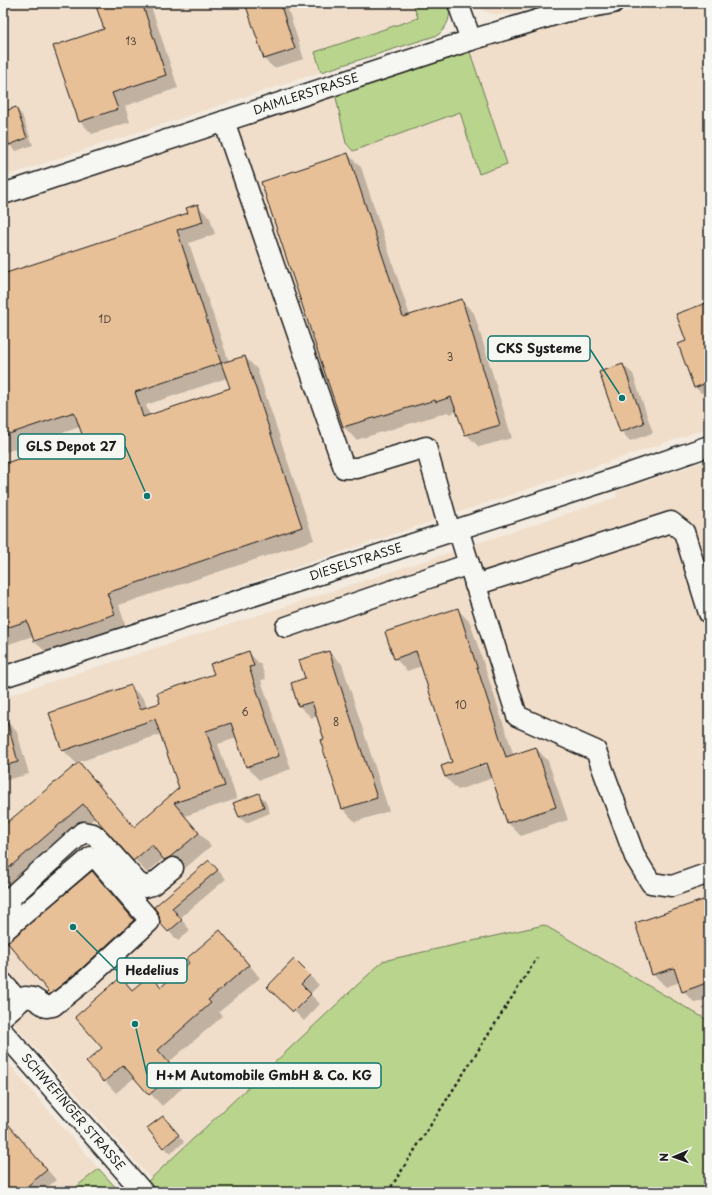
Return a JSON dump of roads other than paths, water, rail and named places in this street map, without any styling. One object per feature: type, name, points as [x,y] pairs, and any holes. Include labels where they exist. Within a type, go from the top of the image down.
[{"type":"street","points":[[458,3],[471,40]]},
{"type":"street","name":"DAIMLERSTRASSE","points":[[3,194],[471,40],[564,12],[612,3]]},
{"type":"street","points":[[224,121],[344,468],[357,468],[426,447],[454,530],[476,584],[517,716],[596,751],[635,857],[651,883],[672,886],[709,873]]},
{"type":"street","name":"DIESELSTRASSE","points":[[3,677],[625,475],[709,446]]},
{"type":"street","points":[[476,584],[671,522],[684,532],[709,613]]},
{"type":"street","points":[[286,627],[469,564]]},
{"type":"street","points":[[3,917],[6,914],[12,896],[83,832],[93,834],[136,881],[144,887],[152,885],[173,868]]},
{"type":"street","points":[[3,932],[91,857],[97,859],[148,918],[149,922],[87,978],[53,1006],[47,1007],[33,998],[25,997],[3,1016]]},
{"type":"street","points":[[3,983],[19,1002]]},
{"type":"street","name":"SCHWEFINGER STRASSE","points":[[3,1032],[143,1192]]},
{"type":"place","name":"CKS Systeme","points":[[622,398]]},
{"type":"place","name":"GLS Depot 27","points":[[147,496]]},
{"type":"place","name":"Hedelius","points":[[73,927]]},
{"type":"place","name":"H+M Automobile GmbH & Co. KG","points":[[135,1024]]}]
